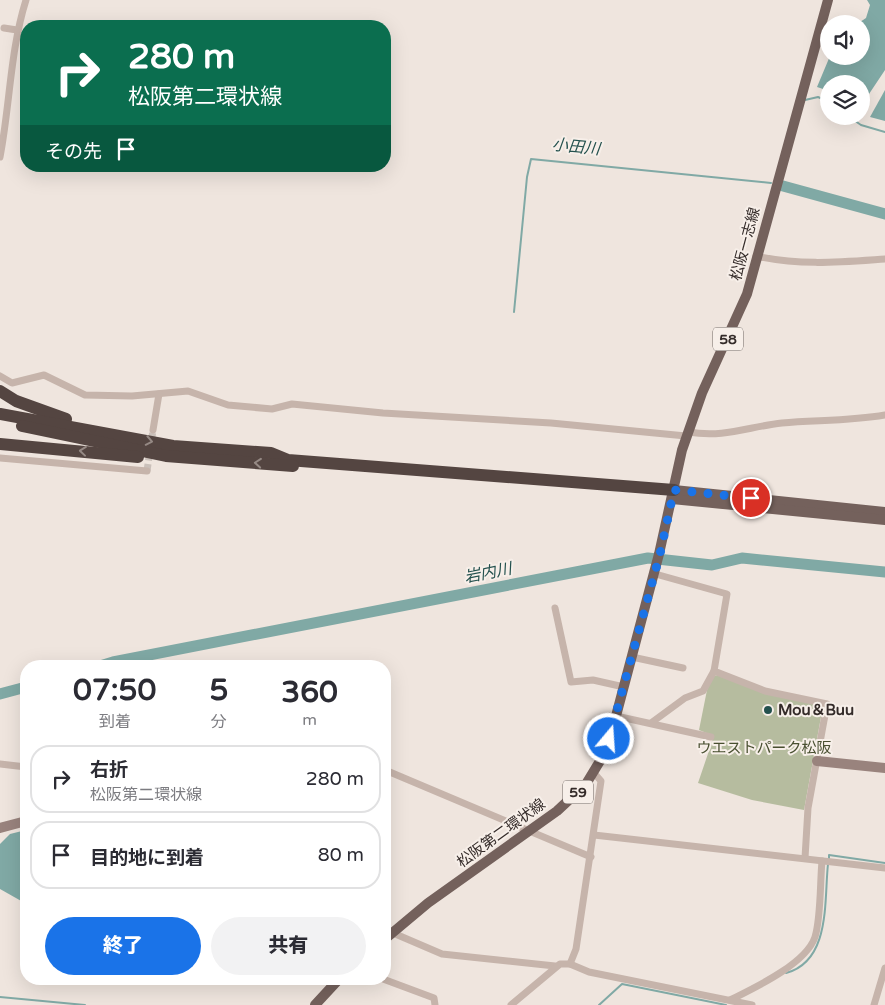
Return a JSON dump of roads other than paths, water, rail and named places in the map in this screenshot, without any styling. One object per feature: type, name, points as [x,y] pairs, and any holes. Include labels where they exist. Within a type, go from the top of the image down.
[{"type":"highway","points":[[0,391],[16,401],[102,432]]},
{"type":"highway","points":[[0,414],[173,446],[270,453],[288,460],[673,494]]},
{"type":"highway","points":[[0,420],[166,456]]},
{"type":"highway","points":[[0,444],[137,457],[166,456],[673,494]]},
{"type":"main road","name":"松阪一志線","points":[[673,494],[687,434],[702,393],[737,321],[747,294],[828,0]]},
{"type":"main road","points":[[673,494],[885,512]]},
{"type":"main road","points":[[673,494],[885,520]]},
{"type":"main road","name":"松阪第二環状線","points":[[391,932],[529,832],[566,803],[594,773],[616,716],[658,570],[673,494]]},
{"type":"main road","points":[[315,1005],[333,985]]},
{"type":"street","points":[[0,157],[6,128],[17,30],[26,0]]},
{"type":"street","points":[[4,28],[17,30]]},
{"type":"street","points":[[756,256],[779,261],[810,264],[885,259]]},
{"type":"street","points":[[0,376],[12,383],[44,375],[51,376],[71,389],[85,395],[132,396],[188,391],[228,405],[237,406],[272,409],[292,404],[687,434],[722,435],[783,423],[844,420],[885,415]]},
{"type":"street","points":[[153,430],[159,394]]},
{"type":"street","points":[[0,458],[148,471]]},
{"type":"street","points":[[651,723],[670,707],[703,691],[714,671],[727,594],[658,570]]},
{"type":"street","points":[[555,608],[571,682],[593,680],[624,686]]},
{"type":"street","points":[[632,657],[683,668]]},
{"type":"street","points":[[714,671],[766,691],[827,704],[808,808],[805,858]]},
{"type":"street","points":[[616,716],[711,737]]},
{"type":"street","points":[[816,761],[885,768]]},
{"type":"street","points":[[0,764],[20,766]]},
{"type":"street","points":[[391,773],[591,857]]},
{"type":"street","points":[[570,964],[576,948],[594,836],[600,781],[594,773]]},
{"type":"street","points":[[0,828],[20,823]]},
{"type":"street","points":[[594,836],[885,868]]},
{"type":"street","points":[[733,1001],[800,958],[809,949],[816,934],[827,861]]},
{"type":"street","points":[[391,935],[442,954],[555,966],[570,964],[589,972],[752,1005]]},
{"type":"street","points":[[511,1005],[555,966]]},
{"type":"street","points":[[874,1005],[885,968]]},
{"type":"street","points":[[391,982],[434,998],[435,1005]]},
{"type":"water","points":[[867,0],[885,0],[885,70],[870,92],[870,75],[822,75],[826,65],[870,65],[870,15],[867,15],[870,5]]},
{"type":"water","points":[[885,90],[885,121],[870,117]]},
{"type":"water","points":[[20,832],[20,900],[0,889],[0,844],[10,834]]},
{"type":"waterway","points":[[805,100],[820,98]]},
{"type":"waterway","points":[[861,125],[885,132]]},
{"type":"waterway","name":"小田川","points":[[514,312],[527,177],[531,159],[771,183]]},
{"type":"waterway","name":"小田川","points":[[783,186],[885,214]]},
{"type":"waterway","name":"岩内川","points":[[123,660],[648,558],[712,565],[742,558],[885,572]]},
{"type":"waterway","name":"岩内川","points":[[0,694],[20,689]]},
{"type":"waterway","points":[[829,860],[829,855],[885,863]]},
{"type":"waterway","points":[[786,973],[801,966],[811,956],[818,943],[825,911],[828,864]]},
{"type":"waterway","points":[[599,1005],[622,984],[726,1005]]},
{"type":"waterway","points":[[0,997],[85,1005]]},
{"type":"tunnel","points":[[147,471],[153,430]]},
{"type":"place","name":"Mou＆Buu","points":[[768,710]]},
{"type":"park label","name":"ウエストパーク松阪","points":[[764,748]]}]
